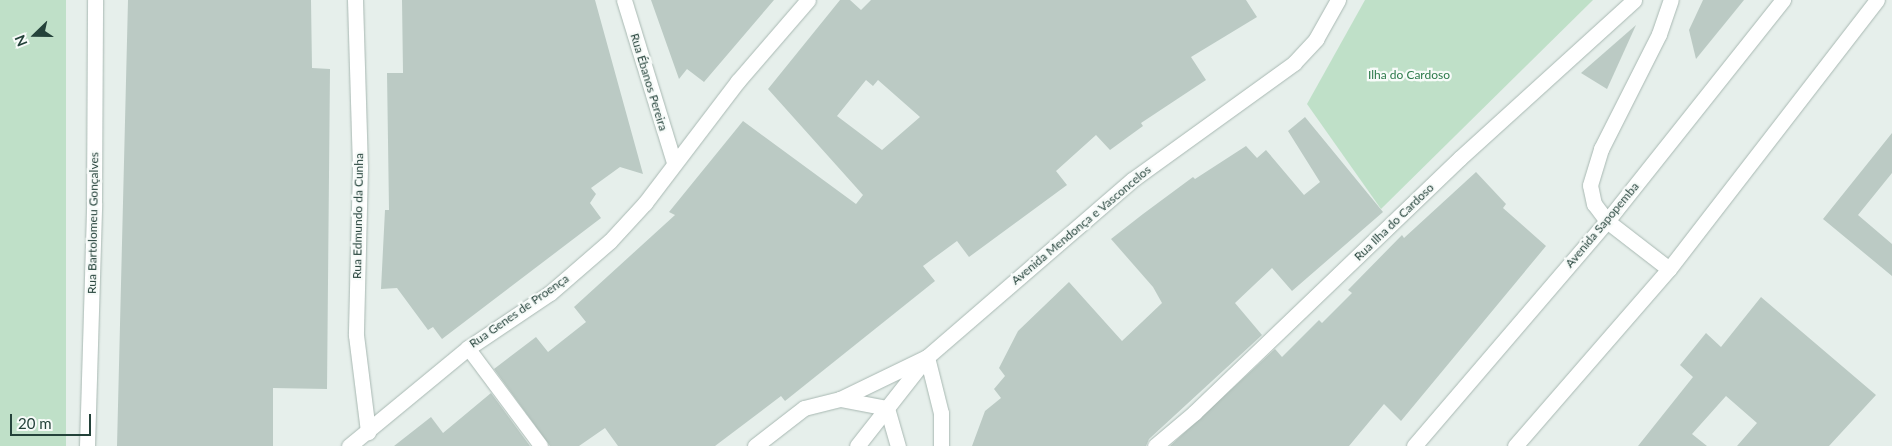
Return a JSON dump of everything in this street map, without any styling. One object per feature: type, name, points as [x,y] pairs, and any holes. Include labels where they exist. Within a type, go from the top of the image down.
[{"type":"street","name":"Rua Bartolomeu Gonçalves","points":[[87,446],[94,203],[95,0]]},
{"type":"street","name":"Rua Edmundo da Cunha","points":[[355,0],[360,166],[356,335],[368,432]]},
{"type":"street","name":"Rua Ébanos Pereira","points":[[624,0],[674,164]]},
{"type":"street","name":"Rua Genes de Proença","points":[[349,446],[468,348],[550,293],[610,241],[645,203],[674,164],[808,0]]},
{"type":"street","name":"Avenida Mendonça e Vasconcelos","points":[[857,446],[927,357],[1132,180],[1294,63],[1316,39],[1338,0]]},
{"type":"street","name":"Rua Ilha do Cardoso","points":[[1155,446],[1194,413],[1460,158],[1634,0]]},
{"type":"street","points":[[1669,269],[1607,220],[1594,204],[1590,185],[1601,149],[1658,34],[1671,0]]},
{"type":"street","name":"Avenida Sapopemba","points":[[1414,446],[1607,220],[1783,0]]},
{"type":"street","points":[[1516,446],[1669,269],[1877,0]]},
{"type":"street","points":[[755,446],[804,408],[840,398],[927,357],[941,413],[941,446]]},
{"type":"street","points":[[840,398],[887,408],[898,446]]},
{"type":"lane","points":[[468,348],[540,446]]},
{"type":"green space","points":[[0,0],[66,0],[66,446],[0,446]]},
{"type":"green space","name":"Ilha do Cardoso","points":[[1365,0],[1593,0],[1381,209],[1307,104]]},
{"type":"building","points":[[128,0],[311,0],[312,68],[330,69],[327,389],[273,388],[273,446],[117,446]]},
{"type":"building","points":[[402,0],[595,0],[643,174],[620,167],[591,188],[596,194],[590,203],[601,218],[442,339],[433,327],[428,330],[397,288],[381,289],[385,210],[389,210],[387,73],[403,73]]},
{"type":"building","points":[[651,0],[774,0],[704,82],[687,69],[679,79]]},
{"type":"building","points":[[840,0],[850,0],[861,10],[871,0],[1246,0],[1257,17],[1191,57],[1206,80],[1141,123],[1143,126],[1110,150],[1096,135],[1056,171],[1067,185],[969,257],[957,241],[923,266],[935,281],[785,401],[781,396],[715,446],[618,446],[605,428],[579,446],[550,446],[494,369],[536,337],[548,352],[586,322],[574,307],[675,215],[669,212],[743,121],[856,204],[863,195],[768,89]],"holes":[[[866,80],[873,86],[878,80],[920,117],[882,150],[837,116]]]},
{"type":"building","points":[[1703,0],[1744,0],[1696,59],[1689,30]]},
{"type":"building","points":[[1636,25],[1607,89],[1581,73]]},
{"type":"building","points":[[1305,117],[1383,212],[1292,291],[1272,268],[1235,303],[1262,335],[1149,439],[1146,446],[972,446],[985,411],[1001,398],[994,389],[1005,376],[999,368],[1018,331],[1069,282],[1122,341],[1162,303],[1153,287],[1111,239],[1143,214],[1193,177],[1195,179],[1246,146],[1257,158],[1266,150],[1304,195],[1320,182],[1288,131]]},
{"type":"building","points":[[1892,133],[1892,173],[1858,215],[1892,244],[1892,276],[1823,219]]},
{"type":"building","points":[[1476,172],[1506,204],[1503,208],[1546,246],[1401,421],[1384,404],[1349,446],[1170,446],[1275,349],[1282,357],[1319,320],[1322,323],[1352,293],[1348,290],[1402,235],[1404,238]]},
{"type":"building","points":[[1761,297],[1876,395],[1829,446],[1737,446],[1757,423],[1726,396],[1692,434],[1707,446],[1638,446],[1693,377],[1680,365],[1706,333],[1721,347]]},
{"type":"building","points":[[491,393],[530,446],[394,446],[431,417],[443,433]]}]
